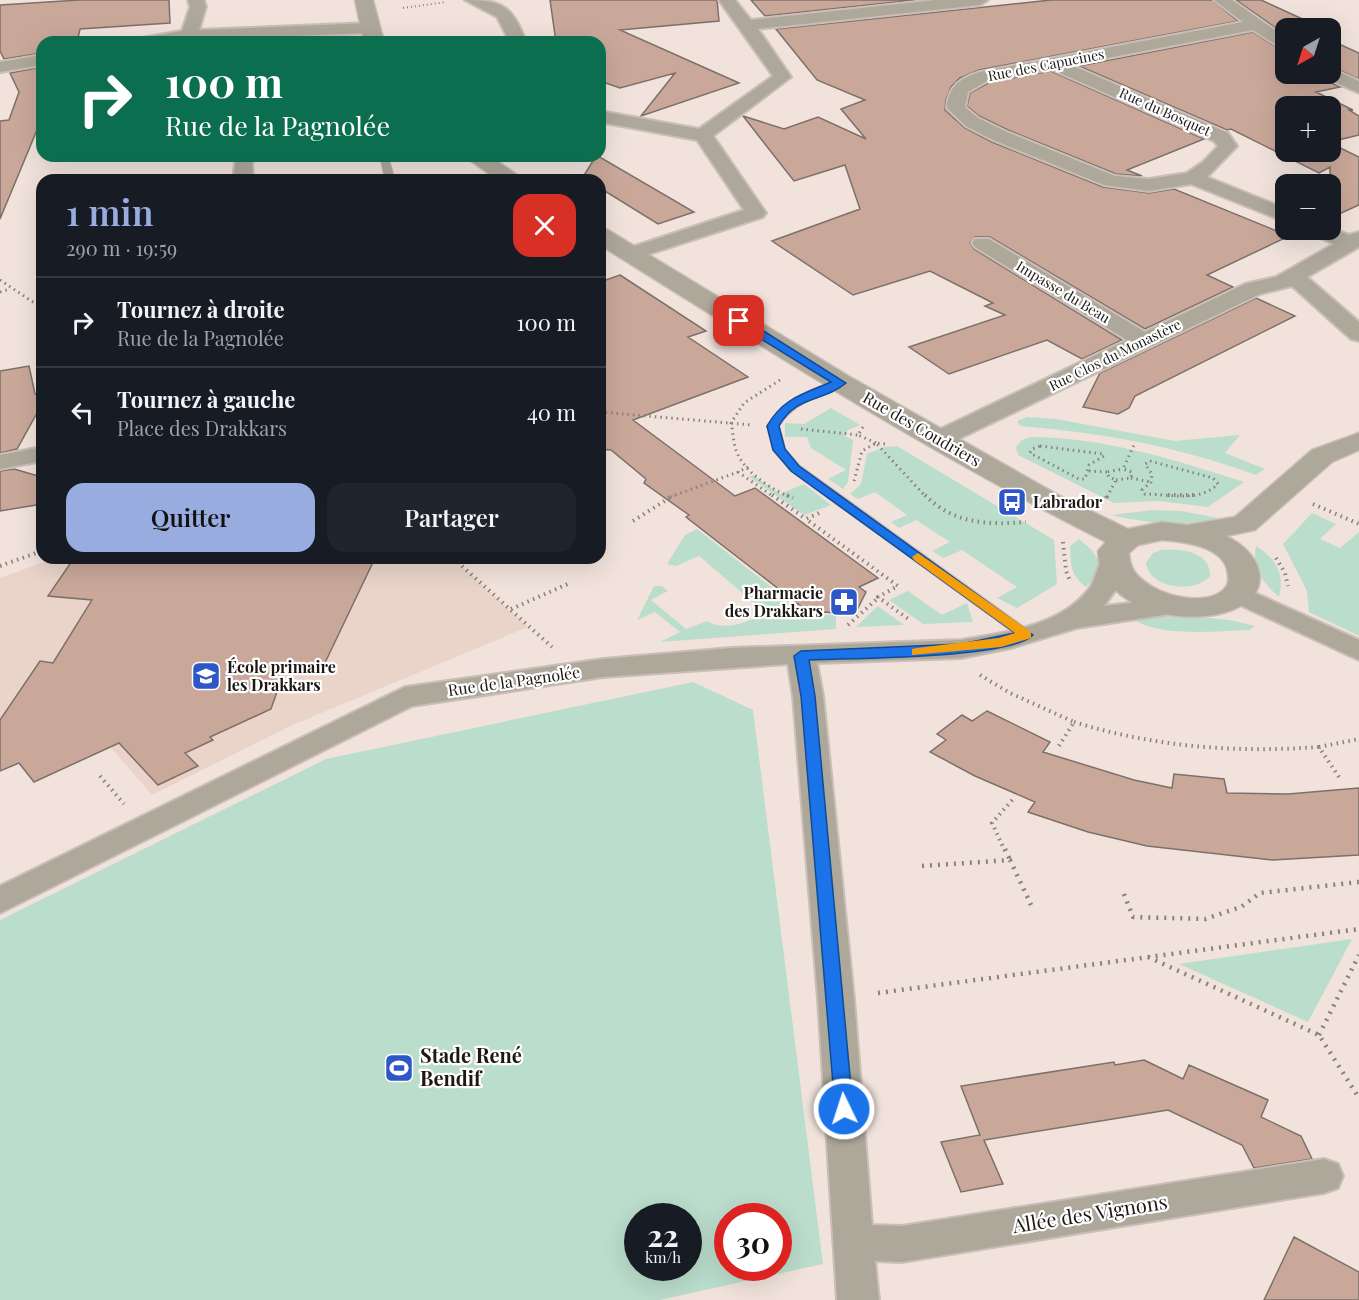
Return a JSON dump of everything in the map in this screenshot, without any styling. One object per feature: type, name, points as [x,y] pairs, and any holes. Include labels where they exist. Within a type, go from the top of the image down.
[{"type":"street","points":[[189,35],[198,7],[196,0]]},
{"type":"street","points":[[183,36],[372,35],[364,0]]},
{"type":"street","points":[[473,0],[499,8],[509,17],[516,36]]},
{"type":"street","points":[[606,118],[703,135],[782,77],[727,0]]},
{"type":"street","points":[[747,25],[980,0]]},
{"type":"street","points":[[1222,0],[1275,39]]},
{"type":"street","name":"Rue des Capucines","points":[[1193,178],[1149,185],[1111,181],[1000,136],[972,122],[956,108],[956,95],[961,86],[972,81],[1254,25]]},
{"type":"street","points":[[0,67],[36,61]]},
{"type":"street","name":"Rue du Bosquet","points":[[1054,64],[1221,137],[1228,146],[1210,166],[1193,178]]},
{"type":"street","points":[[1341,79],[1359,88]]},
{"type":"street","points":[[630,254],[756,213],[703,135]]},
{"type":"street","points":[[484,162],[504,174]]},
{"type":"street","points":[[1193,178],[1275,212]]},
{"type":"street","name":"Rue des Coudriers","points":[[606,239],[840,383],[1086,522],[1119,553]]},
{"type":"street","name":"Rue Clos du Monastère","points":[[939,440],[1253,288],[1283,282],[1354,240]]},
{"type":"street","name":"Impasse du Beau","points":[[982,243],[1144,341]]},
{"type":"street","points":[[1294,276],[1359,334]]},
{"type":"street","points":[[1073,620],[1101,594],[1111,577],[1119,553],[1151,531],[1187,533],[1244,524],[1322,456],[1335,448],[1359,441]]},
{"type":"street","points":[[0,462],[36,454]]},
{"type":"street","points":[[1119,553],[1121,580],[1134,592],[1153,601],[1173,606],[1208,606],[1222,602],[1238,593],[1245,581],[1238,560],[1244,524]]},
{"type":"street","points":[[1187,533],[1220,545],[1238,560]]},
{"type":"street","points":[[1238,593],[1359,651]]},
{"type":"street","name":"Rue de la Pagnolée","points":[[0,901],[405,697],[603,668],[731,657],[961,649],[1001,642],[1073,620],[1128,610],[1173,606]]},
{"type":"street","points":[[801,656],[808,696],[858,1300]]},
{"type":"street","name":"Allée des Vignons","points":[[855,1242],[902,1244],[1324,1176]]},
{"type":"lane","points":[[840,383],[797,400],[781,411],[773,426],[779,450],[795,468],[1026,635]]},
{"type":"path","points":[[403,8],[437,5],[451,0]]},
{"type":"path","points":[[0,280],[10,289],[36,304]]},
{"type":"path","points":[[0,292],[10,289]]},
{"type":"path","points":[[606,412],[858,435],[876,443],[892,444]]},
{"type":"path","points":[[858,435],[862,428],[870,424]]},
{"type":"path","points":[[876,443],[938,509],[961,520],[988,525],[1033,521]]},
{"type":"path","points":[[1123,469],[1134,445]]},
{"type":"path","points":[[1040,446],[1103,454],[1100,460],[1089,465],[1089,471],[1085,479],[1079,479],[1030,453],[1032,449],[1040,446]]},
{"type":"path","points":[[1150,461],[1214,478],[1218,484],[1213,490],[1196,497],[1145,494],[1142,490],[1151,482],[1152,474],[1145,464],[1150,461]]},
{"type":"path","points":[[633,521],[667,498],[748,467]]},
{"type":"path","points":[[1089,471],[1107,472],[1123,469],[1132,472],[1131,478]]},
{"type":"path","points":[[738,472],[806,519]]},
{"type":"path","points":[[1107,472],[1109,477],[1116,480],[1131,478],[1151,482]]},
{"type":"path","points":[[1103,504],[1116,480]]},
{"type":"path","points":[[1312,503],[1359,525]]},
{"type":"path","points":[[1061,537],[1065,546],[1064,558],[1071,581]]},
{"type":"path","points":[[0,566],[36,553]]},
{"type":"path","points":[[1275,555],[1285,573],[1290,594]]},
{"type":"path","points":[[460,564],[555,649]]},
{"type":"path","points":[[511,609],[570,583]]},
{"type":"path","points":[[849,632],[848,625],[878,597]]},
{"type":"path","points":[[974,671],[1010,693],[1074,722],[1116,736],[1167,746],[1212,751],[1266,752],[1319,747],[1359,739]]},
{"type":"path","points":[[1057,749],[1074,722]]},
{"type":"path","points":[[1319,747],[1339,777]]},
{"type":"path","points":[[100,776],[120,800]]},
{"type":"path","points":[[1013,798],[992,824],[1031,905]]},
{"type":"path","points":[[922,866],[1010,861]]},
{"type":"path","points":[[1124,894],[1133,917],[1205,919],[1240,907],[1260,893],[1359,882]]},
{"type":"path","points":[[878,993],[1359,930]]},
{"type":"path","points":[[1319,1035],[1359,955]]},
{"type":"path","points":[[1148,957],[1319,1035],[1359,1098]]},
{"type":"shaded area","name":"École primaire les Drakkars","points":[[38,564],[460,564],[528,627],[295,724],[152,795],[110,747],[34,782],[19,763],[0,771],[0,578]]},
{"type":"green space","points":[[831,408],[860,425],[848,430],[845,436],[853,440],[848,482],[843,489],[828,479],[846,470],[811,448],[807,437],[785,437],[785,423],[804,424]]},
{"type":"green space","points":[[1027,417],[1056,419],[1175,441],[1240,435],[1225,453],[1265,469],[1256,475],[1197,456],[1140,442],[1020,426],[1017,421]]},
{"type":"green space","points":[[1030,437],[1112,445],[1166,458],[1244,482],[1208,507],[1159,501],[1114,503],[1018,455],[1016,447],[1022,440]]},
{"type":"green space","points":[[897,446],[1054,540],[1057,584],[1017,608],[997,598],[1017,587],[962,550],[944,558],[932,551],[950,542],[916,520],[899,528],[891,522],[907,515],[875,492],[858,499],[850,494],[861,484],[867,454],[884,447]]},
{"type":"green space","points":[[753,475],[780,494],[804,484],[831,505],[804,515],[749,477]]},
{"type":"green space","points":[[1153,510],[1181,511],[1218,518],[1178,524],[1111,515]]},
{"type":"green space","points":[[1312,513],[1336,524],[1320,539],[1340,548],[1359,532],[1359,636],[1309,612],[1307,591],[1283,544]]},
{"type":"green space","points":[[697,529],[807,615],[836,615],[836,629],[660,642],[680,632],[655,612],[637,620],[654,586],[662,586],[668,591],[651,600],[686,629],[707,621],[729,626],[752,620],[766,613],[699,556],[676,566],[667,564],[685,535]]},
{"type":"green space","points":[[1079,539],[1092,550],[1099,562],[1096,576],[1086,587],[1074,574],[1071,564],[1070,546]]},
{"type":"green space","points":[[1256,546],[1274,561],[1277,567],[1281,581],[1279,597],[1268,586],[1257,568]]},
{"type":"green space","points":[[1161,550],[1185,551],[1200,556],[1209,568],[1210,576],[1203,582],[1184,587],[1155,579],[1146,563],[1153,553]]},
{"type":"green space","points":[[908,591],[942,615],[967,603],[973,622],[923,624],[889,600]]},
{"type":"green space","points":[[878,606],[904,625],[856,627]]},
{"type":"green space","points":[[1161,613],[1230,620],[1255,626],[1249,630],[1170,631],[1141,624],[1131,617]]},
{"type":"green space","name":"Stade René Bendif","points":[[693,682],[753,710],[823,1264],[792,1271],[792,1203],[714,1203],[714,1281],[746,1281],[660,1300],[0,1300],[0,920],[326,759]]},
{"type":"green space","points":[[1352,939],[1308,1022],[1179,964]]},
{"type":"building","points":[[79,0],[169,0],[170,23],[80,29],[78,36],[36,36],[36,54],[4,59],[0,51],[0,5]]},
{"type":"building","points":[[550,0],[717,0],[719,21],[620,30],[739,83],[641,116],[675,73],[620,88],[606,83],[606,36],[555,36]]},
{"type":"building","points":[[751,0],[915,0],[765,16]]},
{"type":"building","points":[[1051,0],[1212,0],[1238,21],[979,70],[960,78],[951,87],[945,110],[965,128],[992,142],[1103,187],[1149,193],[1174,189],[1275,230],[1275,240],[1281,240],[1207,275],[1233,287],[1145,329],[990,237],[975,237],[970,243],[974,249],[1122,340],[1082,359],[1047,340],[949,374],[909,347],[1005,315],[985,306],[993,303],[930,271],[853,295],[772,241],[860,209],[845,165],[794,181],[743,116],[784,129],[818,117],[866,139],[841,109],[865,100],[817,80],[776,29]]},
{"type":"building","points":[[1236,0],[1261,0],[1300,18],[1275,18],[1275,27]]},
{"type":"building","points":[[1253,32],[1275,46],[1275,84],[1334,84],[1340,87],[1316,92],[1324,96],[1275,96],[1275,151],[1231,129],[1227,130],[1079,66]]},
{"type":"building","points":[[1341,45],[1359,53],[1359,79],[1341,71]]},
{"type":"building","points":[[36,68],[36,132],[0,219],[0,121],[9,120],[19,92],[10,73]]},
{"type":"building","points":[[1051,71],[1204,139],[1127,170],[1142,176],[1116,174],[1008,130],[979,116],[967,106],[970,93],[990,82]]},
{"type":"building","points":[[1341,104],[1359,116],[1359,135],[1341,139]]},
{"type":"building","points":[[1341,148],[1359,157],[1359,205],[1341,213],[1341,174],[1330,174],[1330,167],[1319,173],[1297,162],[1341,162]]},
{"type":"building","points":[[606,161],[694,212],[658,224],[606,192],[606,174],[585,174],[592,162]]},
{"type":"building","points":[[620,275],[706,331],[688,337],[748,377],[633,420],[735,496],[755,488],[878,578],[859,587],[866,592],[857,610],[839,614],[826,612],[820,614],[813,608],[807,611],[686,517],[689,515],[644,483],[646,479],[611,450],[606,450],[606,280]]},
{"type":"building","points":[[1256,298],[1295,316],[1135,396],[1129,408],[1118,414],[1083,407],[1100,373]]},
{"type":"building","points":[[29,366],[36,394],[36,415],[17,449],[0,453],[0,371]]},
{"type":"building","points":[[14,469],[36,475],[36,505],[0,511],[0,471]]},
{"type":"building","name":"École primaire les Drakkars","points":[[70,564],[372,564],[322,669],[286,666],[271,709],[210,737],[213,740],[185,753],[198,766],[158,785],[119,743],[34,782],[19,763],[0,771],[0,720],[40,661],[53,663],[92,600],[48,596]]},
{"type":"building","points":[[987,711],[1050,742],[1043,752],[1134,780],[1172,788],[1174,774],[1224,779],[1227,793],[1288,794],[1359,788],[1359,855],[1273,860],[1147,846],[1088,832],[1028,812],[1035,802],[975,776],[930,752],[946,740],[937,734],[962,715],[972,721]]},
{"type":"building","points":[[1144,1060],[1183,1079],[1189,1065],[1268,1100],[1261,1117],[1301,1136],[1312,1159],[1254,1168],[1242,1145],[1168,1110],[984,1140],[1003,1184],[961,1192],[941,1142],[980,1135],[961,1086],[1114,1062],[1115,1065]]},
{"type":"building","points":[[1294,1237],[1359,1272],[1359,1300],[1264,1300]]},
{"type":"slow traffic","points":[[917,652],[961,649],[1026,635],[918,557]]},
{"type":"place","name":"Labrador","points":[[1012,502]]},
{"type":"place","name":"Pharmacie des Drakkars","points":[[844,602]]},
{"type":"place","name":"École primaire les Drakkars","points":[[206,676]]},
{"type":"place","name":"Stade René Bendif","points":[[399,1068]]},
{"type":"route","points":[[739,321],[840,383],[797,400],[781,411],[773,426],[779,450],[795,468],[1026,635],[961,649],[801,656],[808,696],[844,1109]]}]
